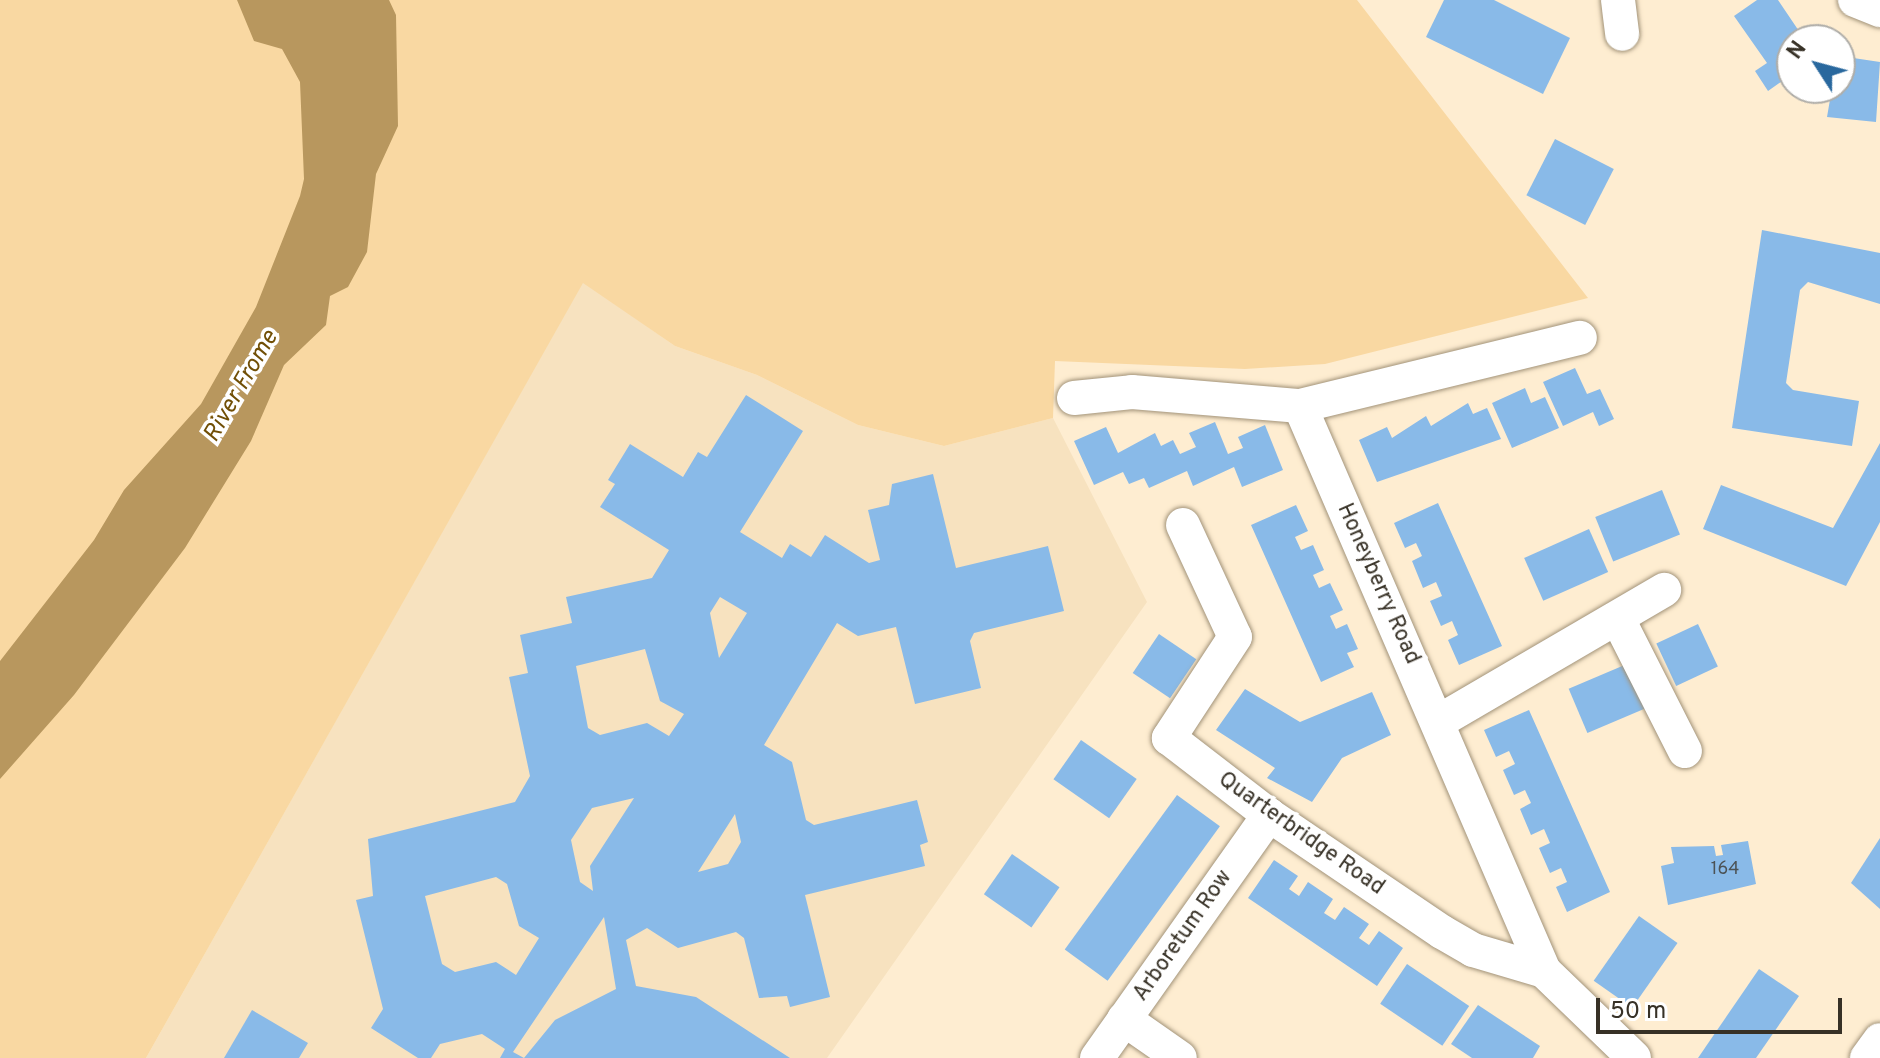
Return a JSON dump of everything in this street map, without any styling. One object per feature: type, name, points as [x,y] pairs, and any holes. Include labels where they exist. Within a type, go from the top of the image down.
[{"type":"street","points":[[1618,0],[1622,34]]},
{"type":"street","points":[[1855,0],[1880,10]]},
{"type":"street","points":[[1074,398],[1132,392],[1300,406],[1580,338]]},
{"type":"street","name":"Honeyberry Road","points":[[1300,406],[1544,971]]},
{"type":"street","name":"Quarterbridge Road","points":[[1183,525],[1235,637],[1169,738],[1269,815],[1473,950],[1544,971],[1634,1058]]},
{"type":"street","points":[[1438,722],[1664,590]]},
{"type":"street","points":[[1618,619],[1685,751]]},
{"type":"street","name":"Arboretum Row","points":[[1097,1058],[1269,815]]},
{"type":"street","points":[[1124,1019],[1180,1058]]},
{"type":"street","points":[[1867,1058],[1880,1040]]},
{"type":"shaded area","points":[[0,0],[1357,0],[1588,298],[1325,364],[1245,369],[1055,361],[1053,418],[944,446],[858,425],[757,375],[675,346],[583,283],[146,1058],[0,1058]]},
{"type":"shaded area","points":[[583,282],[675,346],[757,375],[858,425],[944,446],[1053,418],[1147,602],[827,1058],[146,1058]]},
{"type":"water","name":"River Frome","points":[[237,0],[389,0],[396,15],[398,126],[376,174],[367,252],[348,287],[330,296],[326,325],[284,365],[251,441],[185,548],[74,695],[0,779],[0,661],[94,540],[124,490],[201,404],[256,307],[300,196],[304,179],[300,82],[282,49],[254,41]]},
{"type":"building","points":[[1444,0],[1494,0],[1570,38],[1543,94],[1426,37]]},
{"type":"building","points":[[1757,0],[1778,0],[1794,24],[1776,24],[1776,85],[1768,91],[1755,71],[1767,63],[1734,16]]},
{"type":"building","points":[[1856,58],[1880,62],[1876,122],[1827,117],[1829,104],[1856,104]]},
{"type":"building","points":[[1555,139],[1614,169],[1585,225],[1526,195]]},
{"type":"building","points":[[1762,230],[1880,253],[1880,304],[1808,282],[1800,290],[1786,383],[1793,390],[1859,401],[1852,446],[1732,428]]},
{"type":"building","points":[[1575,368],[1587,394],[1600,389],[1614,419],[1599,426],[1593,412],[1563,426],[1543,382]]},
{"type":"building","points":[[1525,388],[1531,403],[1545,397],[1559,428],[1512,448],[1492,403]]},
{"type":"building","points":[[746,395],[803,431],[740,532],[782,558],[790,544],[811,557],[825,535],[869,563],[880,560],[868,510],[889,505],[892,484],[933,474],[956,568],[1048,546],[1064,611],[974,633],[970,641],[981,688],[915,704],[896,627],[858,636],[837,623],[764,745],[792,762],[806,820],[814,825],[917,800],[928,842],[920,845],[925,866],[805,895],[830,997],[790,1007],[787,996],[759,998],[744,938],[736,932],[678,948],[647,928],[626,940],[636,986],[696,997],[790,1058],[524,1058],[500,1058],[505,1049],[482,1034],[440,1044],[431,1058],[418,1058],[371,1028],[383,1009],[356,900],[373,896],[368,839],[515,802],[530,776],[509,677],[528,673],[520,635],[572,623],[566,597],[652,578],[669,550],[600,507],[615,484],[608,480],[630,444],[683,477],[698,452],[707,457]],"holes":[[[720,597],[747,613],[719,658],[710,613]],[[645,649],[660,701],[684,714],[669,736],[647,723],[600,735],[588,728],[576,666]],[[634,798],[590,866],[593,891],[580,882],[571,840],[592,808]],[[735,814],[741,842],[728,864],[698,872]],[[496,877],[507,884],[519,926],[539,938],[516,975],[496,962],[455,972],[442,964],[425,896]],[[604,917],[616,989],[555,1020],[524,1058],[513,1052]]]},
{"type":"building","points":[[1468,403],[1473,414],[1487,408],[1501,439],[1377,482],[1359,440],[1387,427],[1392,438],[1426,416],[1431,426]]},
{"type":"building","points":[[1215,422],[1228,454],[1243,448],[1238,437],[1265,425],[1283,470],[1242,487],[1234,467],[1193,486],[1187,471],[1149,488],[1144,478],[1129,484],[1123,472],[1094,485],[1074,441],[1106,427],[1118,453],[1155,433],[1161,446],[1173,440],[1180,454],[1196,447],[1189,433]]},
{"type":"building","points":[[1880,443],[1880,522],[1846,586],[1703,529],[1721,485],[1833,528]]},
{"type":"building","points":[[1662,490],[1680,535],[1613,561],[1595,517]]},
{"type":"building","points":[[1438,503],[1502,646],[1459,665],[1448,640],[1458,635],[1452,621],[1441,626],[1430,601],[1442,596],[1436,582],[1423,588],[1412,561],[1422,556],[1416,543],[1405,548],[1394,523]]},
{"type":"building","points":[[1296,505],[1308,531],[1295,537],[1301,550],[1313,545],[1324,570],[1313,575],[1319,588],[1330,583],[1343,610],[1330,616],[1336,629],[1347,624],[1358,649],[1347,653],[1354,667],[1321,682],[1251,525]]},
{"type":"building","points":[[1589,529],[1608,572],[1543,601],[1524,558]]},
{"type":"building","points":[[1698,624],[1718,667],[1676,686],[1656,643]]},
{"type":"building","points":[[1159,634],[1196,659],[1170,698],[1133,673]]},
{"type":"building","points":[[1634,661],[1653,705],[1587,733],[1569,689]]},
{"type":"building","points":[[1245,689],[1300,722],[1372,692],[1391,735],[1342,758],[1312,802],[1267,778],[1275,768],[1216,730]]},
{"type":"building","points":[[1529,710],[1610,892],[1567,912],[1556,887],[1567,882],[1561,868],[1550,873],[1539,848],[1550,843],[1544,829],[1531,835],[1520,809],[1531,803],[1525,790],[1514,795],[1503,770],[1515,764],[1509,751],[1496,757],[1484,730]]},
{"type":"building","points":[[1081,740],[1137,779],[1109,818],[1053,779]]},
{"type":"building","points":[[1177,795],[1220,826],[1108,981],[1065,950]]},
{"type":"building","points":[[1880,838],[1880,909],[1851,883]]},
{"type":"building","points":[[1748,841],[1756,884],[1668,905],[1661,866],[1674,863],[1671,847],[1714,846],[1716,856],[1723,855],[1721,845]]},
{"type":"building","points":[[1012,854],[1060,887],[1031,927],[984,894]]},
{"type":"building","points":[[1274,860],[1298,876],[1289,889],[1299,896],[1308,882],[1333,899],[1324,913],[1335,920],[1344,907],[1369,924],[1359,938],[1369,945],[1379,931],[1403,948],[1377,986],[1248,898]]},
{"type":"building","points":[[1639,916],[1678,943],[1632,1008],[1594,981]]},
{"type":"building","points":[[1407,964],[1469,1006],[1442,1046],[1380,1004]]},
{"type":"building","points":[[1759,969],[1799,996],[1756,1058],[1698,1058]]},
{"type":"building","points":[[1478,1005],[1540,1046],[1533,1058],[1472,1058],[1451,1044]]},
{"type":"building","points":[[252,1010],[308,1043],[299,1058],[224,1058]]}]
